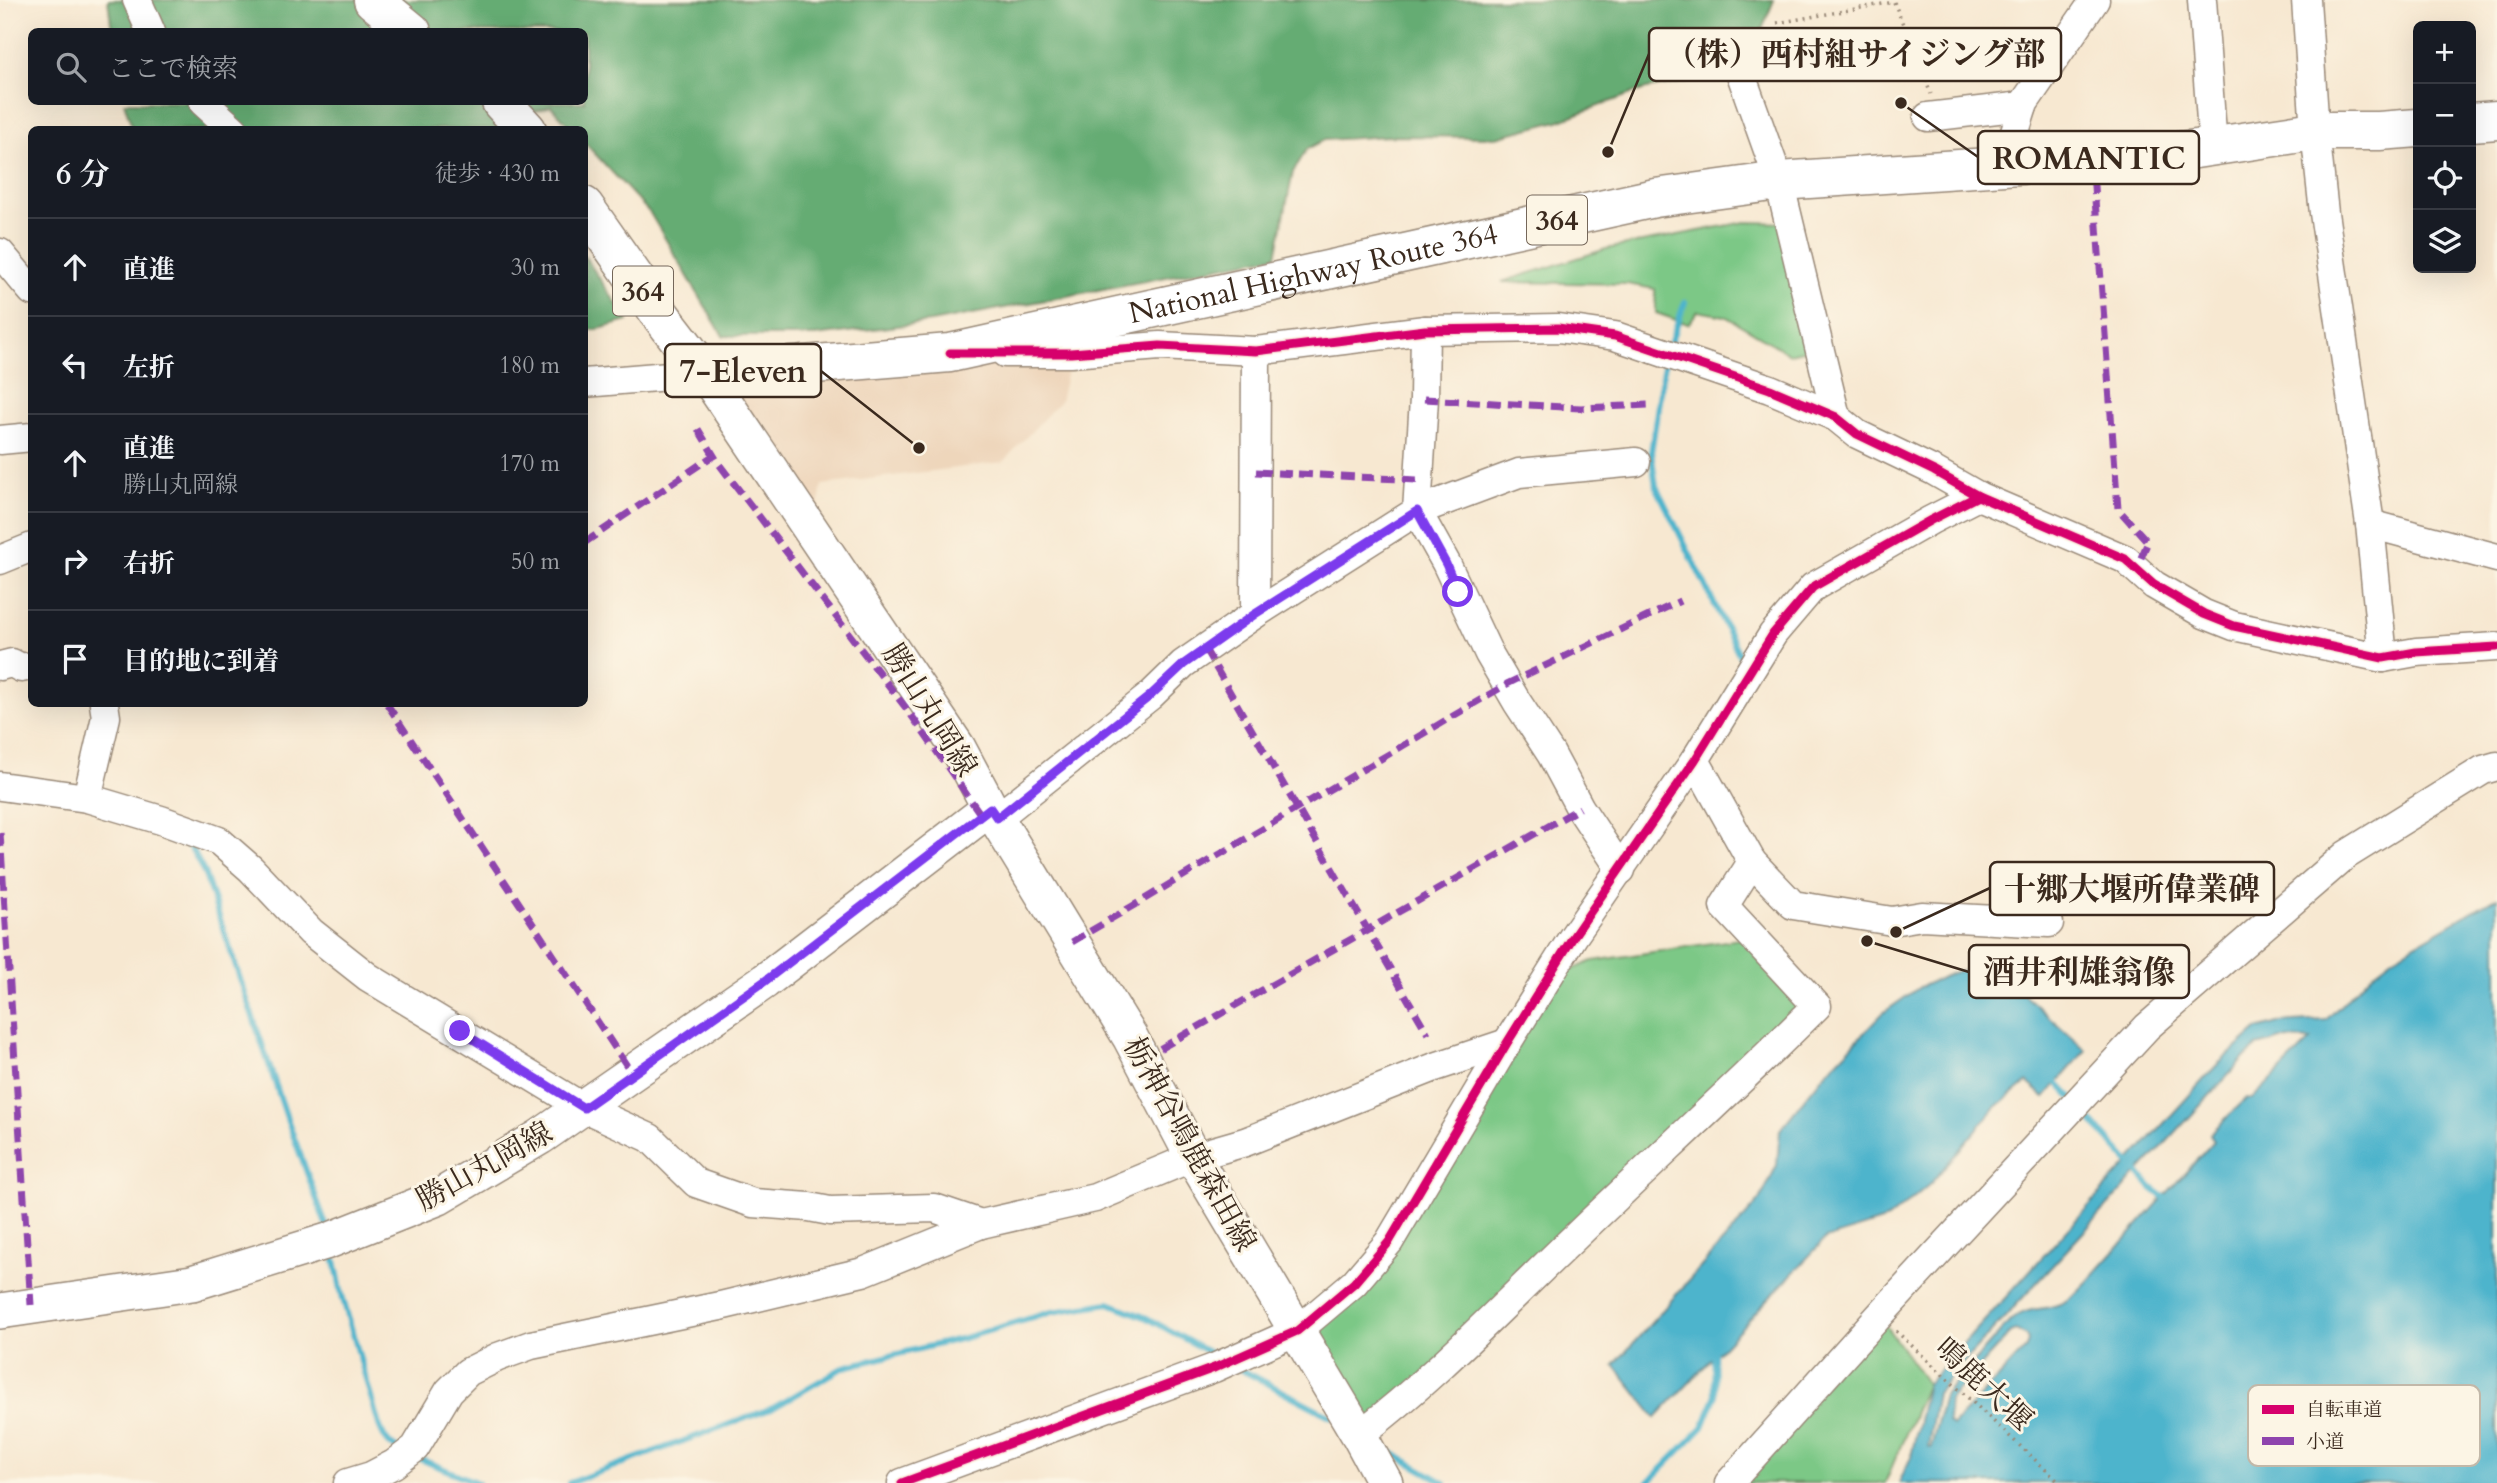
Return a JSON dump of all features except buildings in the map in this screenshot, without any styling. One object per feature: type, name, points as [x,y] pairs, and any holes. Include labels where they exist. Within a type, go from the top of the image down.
[{"type":"highway","points":[[373,0],[407,28]]},
{"type":"highway","points":[[504,105],[523,126]]},
{"type":"highway","points":[[2476,122],[2497,120]]},
{"type":"highway","name":"National Highway Route 364","points":[[705,373],[950,353],[1655,198],[1779,181],[2004,166],[2213,147],[2315,131],[2413,128]]},
{"type":"highway","name":"364","points":[[588,212],[705,373]]},
{"type":"main road","name":"勝山丸岡線","points":[[0,1311],[192,1283],[328,1241],[439,1196],[584,1108],[765,981],[993,813],[958,748],[705,373]]},
{"type":"main road","name":"栃神谷鳴鹿森田線","points":[[993,813],[1130,1037],[1194,1157],[1385,1483]]},
{"type":"street","points":[[137,0],[149,28]]},
{"type":"street","points":[[2004,166],[2023,106],[2095,0]]},
{"type":"street","points":[[2202,0],[2213,147]]},
{"type":"street","points":[[2306,0],[2324,213],[2370,524],[2383,657]]},
{"type":"street","points":[[1738,66],[1779,181],[1836,417]]},
{"type":"street","points":[[206,105],[230,126]]},
{"type":"street","points":[[1934,117],[2023,106]]},
{"type":"street","points":[[0,253],[28,286]]},
{"type":"street","points":[[950,353],[1071,353],[1160,346],[1256,351],[1425,330],[1558,328],[1615,336],[1770,389],[1836,417],[1857,434],[1934,471],[1978,496],[2125,559],[2154,585],[2204,614],[2224,622],[2259,632],[2383,657],[2497,647]]},
{"type":"street","points":[[1425,330],[1417,511],[1489,654],[1551,754],[1580,808],[1621,870]]},
{"type":"street","points":[[1255,614],[1256,351]]},
{"type":"street","points":[[588,383],[705,373]]},
{"type":"street","points":[[0,440],[28,437]]},
{"type":"street","points":[[993,813],[1150,696],[1184,664],[1255,614],[1417,511],[1519,473],[1636,462]]},
{"type":"street","points":[[902,1483],[1214,1368],[1297,1331],[1354,1283],[1389,1242],[1573,937],[1695,760],[1773,634],[1813,587],[1978,496]]},
{"type":"street","points":[[2370,524],[2497,558]]},
{"type":"street","points":[[0,560],[28,549]]},
{"type":"street","points":[[0,666],[12,663],[20,668],[28,667]]},
{"type":"street","points":[[87,798],[106,717],[104,707]]},
{"type":"street","points":[[1695,760],[1752,862],[1793,905],[1892,921],[1922,916],[2049,923]]},
{"type":"street","points":[[1729,1483],[2147,1027],[2346,855],[2483,770],[2497,766]]},
{"type":"street","points":[[0,786],[87,798],[219,841],[251,869],[311,932],[368,976],[584,1108],[650,1138],[696,1183],[753,1203],[830,1211],[934,1208],[981,1224]]},
{"type":"street","points":[[1359,1435],[1479,1331],[1817,1006],[1724,906],[1752,862]]},
{"type":"street","points":[[348,1483],[371,1476],[399,1473],[449,1391],[468,1372],[498,1357],[531,1345],[720,1306],[863,1272],[981,1224],[1095,1198],[1194,1157],[1245,1142],[1435,1067],[1507,1043]]},
{"type":"path","points":[[1777,23],[1894,1],[1934,117]]},
{"type":"shaded area","points":[[1071,353],[1060,401],[1003,462],[822,485],[816,521],[705,373]]},
{"type":"green space","points":[[108,0],[1774,0],[1759,37],[1727,73],[1642,90],[1558,121],[1496,137],[1389,136],[1324,140],[1307,149],[1293,172],[1276,256],[931,322],[815,336],[723,336],[650,213],[588,146],[588,126],[569,126],[551,106],[495,124],[496,126],[132,126],[125,105],[588,105],[588,28],[112,28]]},
{"type":"green space","points":[[1745,222],[1789,223],[1819,347],[1790,354],[1725,316],[1698,311],[1688,324],[1656,313],[1655,289],[1627,284],[1502,282],[1606,249]]},
{"type":"green space","points":[[588,261],[628,321],[595,330],[588,329]]},
{"type":"green space","points":[[1752,937],[1817,1006],[1359,1435],[1297,1331],[1354,1283],[1555,977],[1593,961]]},
{"type":"green space","points":[[1879,1316],[1927,1384],[1885,1483],[1743,1483]]},
{"type":"water","points":[[2497,897],[2497,1483],[1899,1483],[1911,1457],[1927,1384],[2216,1066],[2258,1029],[2278,1023],[2326,1020],[2372,974],[2394,957]],"holes":[[[2281,1039],[2311,1040],[2252,1099],[2247,1098],[2210,1134],[2214,1141],[2075,1294],[2060,1304],[2030,1310],[2011,1320],[1944,1395],[1931,1448],[1928,1447],[1937,1393],[2246,1056],[2258,1046]],[[2016,1330],[2026,1336],[2026,1348],[1952,1426],[1948,1422],[1949,1400],[2011,1332]]]},
{"type":"water","points":[[1997,970],[2086,1050],[2045,1097],[2027,1082],[1995,1108],[1931,1183],[1888,1219],[1825,1239],[1656,1418],[1614,1365],[1760,1200],[1777,1165],[1780,1130],[1823,1076],[1883,1013],[1920,987],[1957,971]]},
{"type":"waterway","points":[[1669,347],[1685,302]]},
{"type":"waterway","points":[[1665,360],[1651,452],[1656,486],[1744,664]]},
{"type":"waterway","points":[[180,841],[190,846],[204,872],[289,1124],[328,1230]]},
{"type":"waterway","points":[[2052,1077],[2071,1097]]},
{"type":"waterway","points":[[2080,1108],[2152,1188],[2169,1201]]},
{"type":"waterway","points":[[333,1251],[343,1299],[379,1425],[386,1440],[399,1450]]},
{"type":"waterway","points":[[569,1483],[773,1408],[844,1367],[964,1338],[1052,1312],[1109,1303],[1147,1318],[1217,1357]]},
{"type":"waterway","points":[[1648,1483],[1703,1427],[1715,1397],[1714,1351]]},
{"type":"waterway","points":[[1236,1367],[1332,1417]]},
{"type":"waterway","points":[[1380,1446],[1445,1483]]},
{"type":"waterway","points":[[415,1457],[478,1483]]},
{"type":"marked path","points":[[2092,159],[2118,509],[2148,542],[2136,569]]},
{"type":"marked path","points":[[1424,399],[1581,408],[1648,405]]},
{"type":"marked path","points":[[698,429],[719,464],[909,712],[981,815]]},
{"type":"marked path","points":[[588,540],[714,455]]},
{"type":"marked path","points":[[1256,472],[1419,480]]},
{"type":"marked path","points":[[1072,942],[1507,684],[1680,601]]},
{"type":"marked path","points":[[1205,649],[1428,1034]]},
{"type":"marked path","points":[[389,707],[633,1075]]},
{"type":"marked path","points":[[1142,1059],[1580,808]]},
{"type":"marked path","points":[[0,833],[31,1305]]},
{"type":"cycle path","points":[[950,353],[1071,353],[1160,346],[1256,351],[1425,330],[1558,328],[1615,336],[1770,389],[1836,417],[1857,434],[1934,471],[1978,496],[2125,559],[2154,585],[2204,614],[2234,626],[2383,658],[2416,652],[2497,647]]},
{"type":"cycle path","points":[[902,1483],[1214,1368],[1297,1331],[1354,1283],[1389,1242],[1573,937],[1695,760],[1773,634],[1813,587],[1978,496]]},
{"type":"place","name":"ROMANTIC","points":[[1901,103]]},
{"type":"place","name":"（株）西村組サイジング部","points":[[1608,152]]},
{"type":"place","name":"7-Eleven","points":[[919,448]]},
{"type":"place","name":"十郷大堰所偉業碑","points":[[1896,932]]},
{"type":"place","name":"酒井利雄翁像","points":[[1867,941]]},
{"type":"route","points":[[460,1031],[584,1108],[765,981],[990,808],[997,818],[1150,696],[1184,664],[1255,614],[1417,511],[1458,592]]}]
